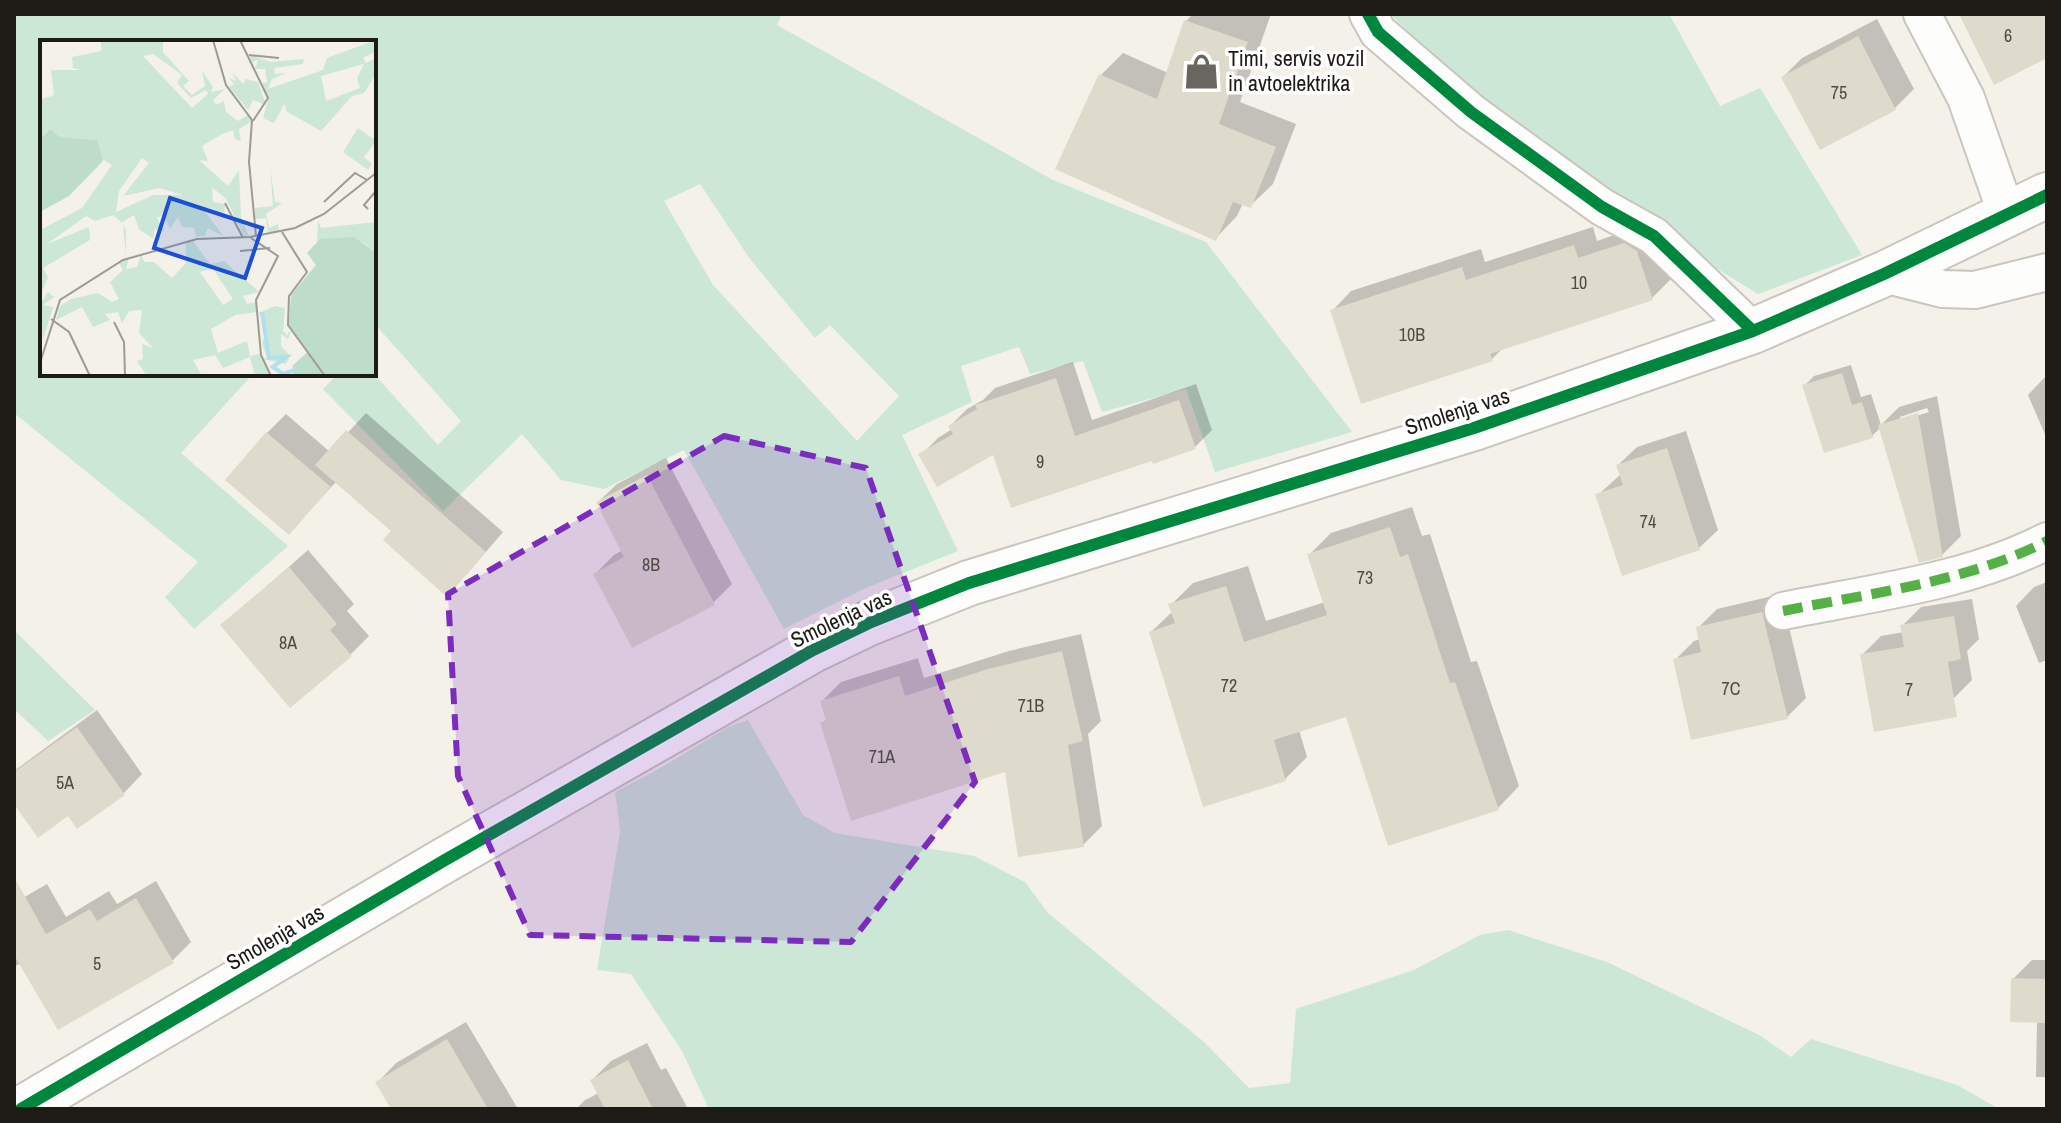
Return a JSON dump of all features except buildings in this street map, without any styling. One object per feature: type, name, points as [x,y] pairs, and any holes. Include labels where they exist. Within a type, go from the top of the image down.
[{"type":"main road","name":"Smolenja vas","points":[[21,1109],[445,860],[813,650],[869,623],[1031,562],[1098,545],[1474,428],[1753,331],[1884,274],[2047,195]]},
{"type":"street","points":[[1368,14],[1378,32],[1471,112],[1602,207],[1654,236],[1753,331]]},
{"type":"street","points":[[1922,14],[1966,98],[2007,215]]},
{"type":"street","points":[[1884,274],[1943,289],[1975,290],[2047,272]]},
{"type":"street","points":[[1783,611],[1963,573],[2047,541]]},
{"type":"highlighted area","points":[[724,436],[866,468],[975,782],[851,942],[530,935],[458,776],[448,594]]},
{"type":"green space","points":[[14,14],[782,14],[777,25],[1053,180],[1206,242],[1352,432],[1215,472],[1186,389],[1102,412],[1083,361],[1030,374],[1019,347],[961,366],[972,402],[902,435],[958,551],[866,588],[784,629],[684,450],[604,489],[561,480],[522,434],[443,511],[323,389],[334,376],[376,376],[438,445],[461,421],[376,325],[376,40],[40,40],[40,376],[251,376],[181,453],[288,546],[194,629],[165,597],[198,562],[14,413]],"holes":[[[700,184],[750,259],[815,338],[830,325],[899,396],[857,441],[713,285],[664,201]]]},
{"type":"green space","points":[[1390,14],[1669,14],[1720,106],[1760,88],[1862,255],[1758,294],[1711,265],[1661,224],[1523,128],[1456,77]]},
{"type":"green space","points":[[14,630],[95,710],[48,741],[14,709]]},
{"type":"green space","points":[[748,720],[803,815],[835,833],[974,856],[1025,882],[1048,913],[1204,1042],[1249,1088],[1290,1083],[1296,1009],[1414,970],[1480,935],[1508,930],[1607,962],[1759,1035],[1791,1057],[1811,1039],[1957,1085],[1999,1109],[709,1109],[682,1051],[631,974],[597,970],[620,831],[615,792],[728,727]]},
{"type":"marked path","points":[[1783,611],[1952,576],[1984,567],[2047,541]]},
{"type":"cycle path","points":[[1368,14],[1378,32],[1471,112],[1602,207],[1654,236],[1753,331]]},
{"type":"cycle path","points":[[21,1109],[445,860],[813,650],[869,623],[969,583],[1474,428],[1753,331],[1884,274],[2047,195]]},
{"type":"place","name":"Timi, servis vozil in avtoelektrika","points":[[1202,71]]}]
